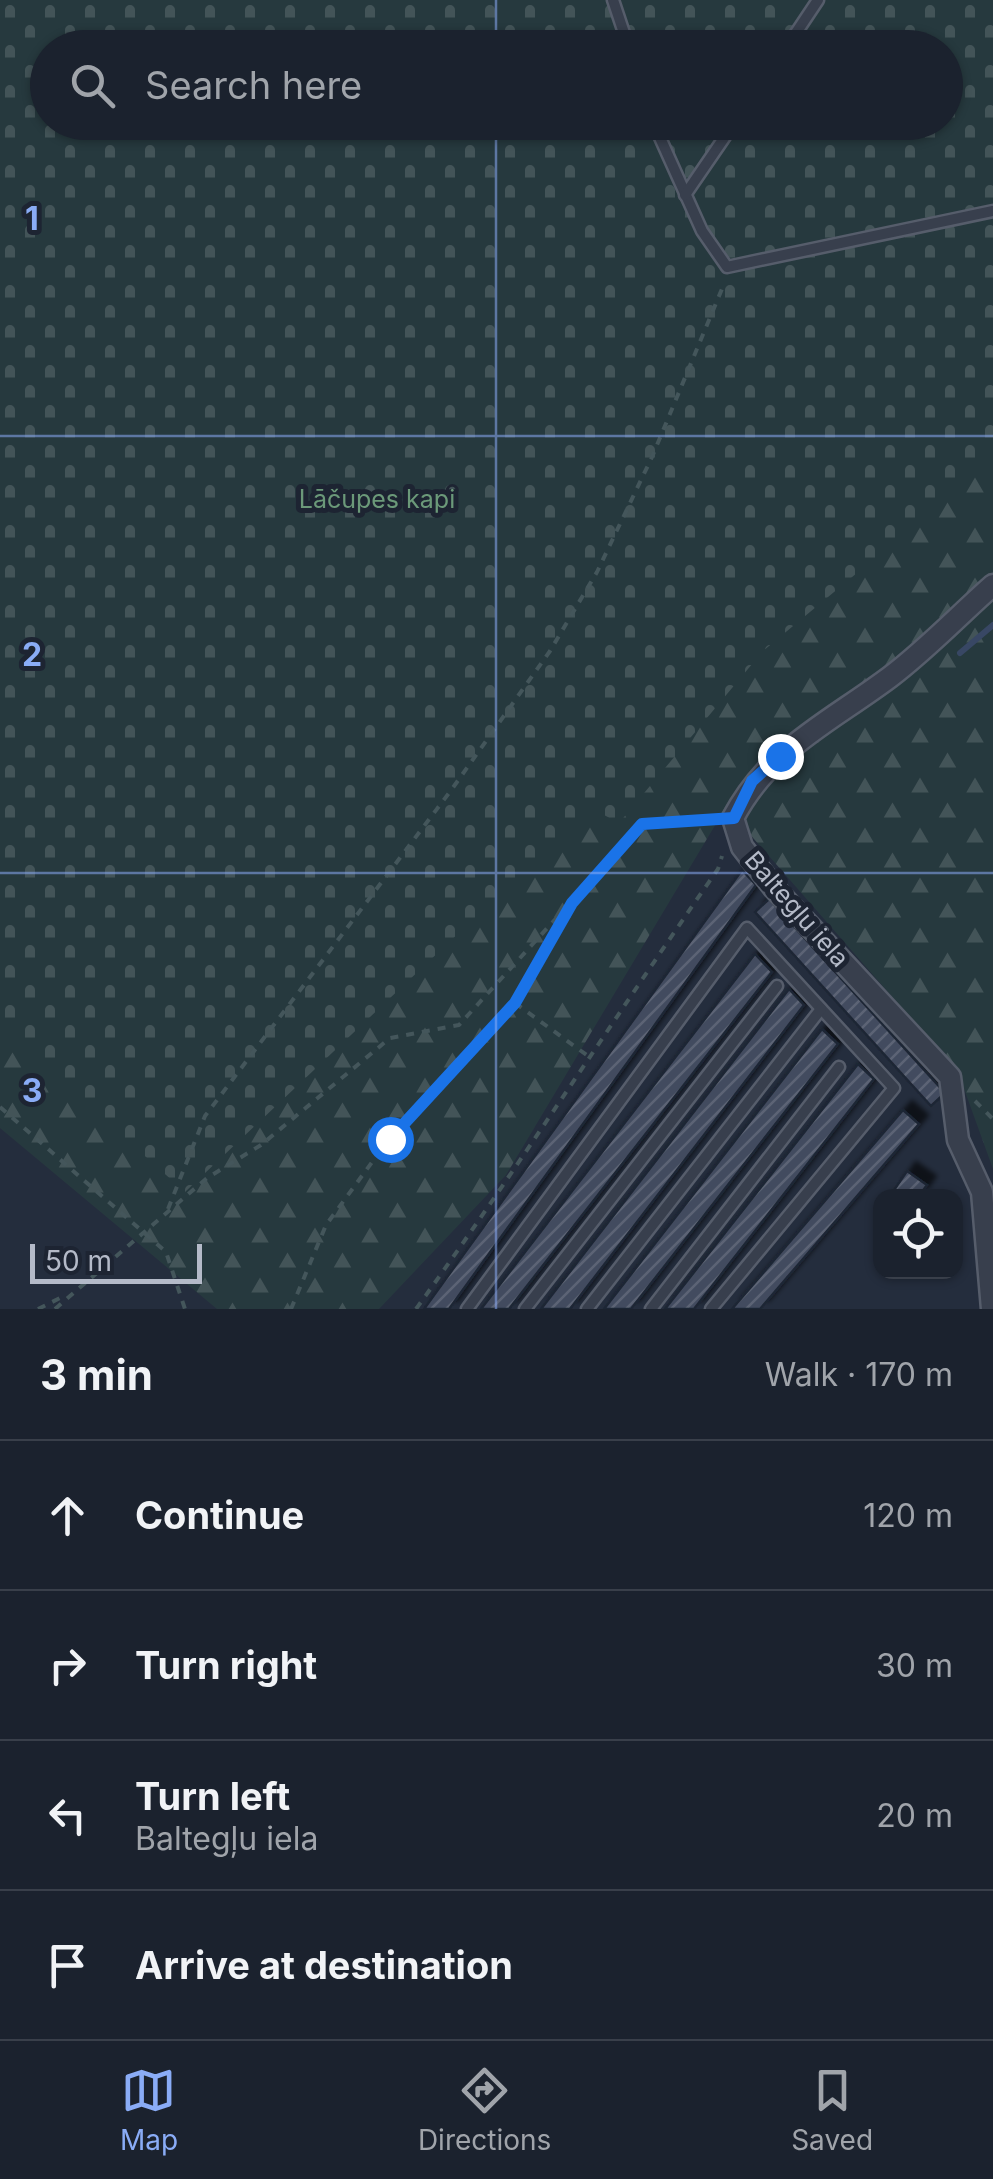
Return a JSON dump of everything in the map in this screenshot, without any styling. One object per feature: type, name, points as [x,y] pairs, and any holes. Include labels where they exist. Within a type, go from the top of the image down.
[{"type":"street","points":[[734,818],[752,781],[780,756],[894,674],[993,585]]},
{"type":"street","name":"Baltegļu iela","points":[[734,818],[742,848],[774,888],[950,1077],[958,1140],[982,1192],[992,1309]]},
{"type":"lane","points":[[613,0],[623,30]]},
{"type":"lane","points":[[798,30],[818,0]]},
{"type":"lane","points":[[661,140],[685,195],[726,268],[993,211]]},
{"type":"lane","points":[[685,195],[723,140]]},
{"type":"lane","points":[[467,1309],[747,928],[894,1088],[711,1309]]},
{"type":"lane","points":[[525,1309],[777,986]]},
{"type":"lane","points":[[587,1309],[821,1009]]},
{"type":"lane","points":[[651,1309],[838,1067]]},
{"type":"path","points":[[166,1213],[205,1116],[452,789],[550,651],[588,588],[652,457],[723,288],[726,268]]},
{"type":"path","points":[[56,1309],[208,1178],[261,1146],[390,1038],[459,1026],[642,824],[734,818]]},
{"type":"path","points":[[416,1309],[510,1179],[588,1056],[718,869],[723,852]]},
{"type":"path","points":[[291,1309],[336,1211],[390,1139],[515,1003],[572,903]]},
{"type":"path","points":[[515,1003],[588,1056]]},
{"type":"path","points":[[0,1107],[166,1252],[185,1309]]},
{"type":"path","points":[[38,1309],[70,1293]]},
{"type":"green space","name":"Lāčupes kapi","points":[[0,0],[993,0],[993,1169],[958,1072],[726,807],[506,1175],[379,1309],[217,1309],[0,1128]]},
{"type":"green space","name":"Lāčupes kapi","points":[[0,0],[993,0],[993,460],[763,651],[619,823],[591,808],[185,1192],[0,1026]]},
{"type":"building","points":[[742,870],[756,885],[449,1309],[424,1309]]},
{"type":"building","points":[[769,899],[945,1093],[931,1106],[755,912]]},
{"type":"building","points":[[755,954],[772,972],[509,1309],[481,1309]]},
{"type":"building","points":[[789,989],[804,1005],[570,1309],[541,1309]]},
{"type":"building","points":[[822,1029],[838,1044],[631,1309],[604,1309]]},
{"type":"building","points":[[858,1064],[874,1079],[694,1309],[665,1309]]},
{"type":"building","points":[[903,1110],[919,1124],[760,1309],[732,1309]]},
{"type":"building","points":[[907,1171],[927,1185],[924,1189],[895,1189]]},
{"type":"waterway","points":[[960,653],[993,625]]},
{"type":"route","points":[[390,1139],[515,1003],[572,903],[642,824],[734,818],[752,781],[780,756]]}]
